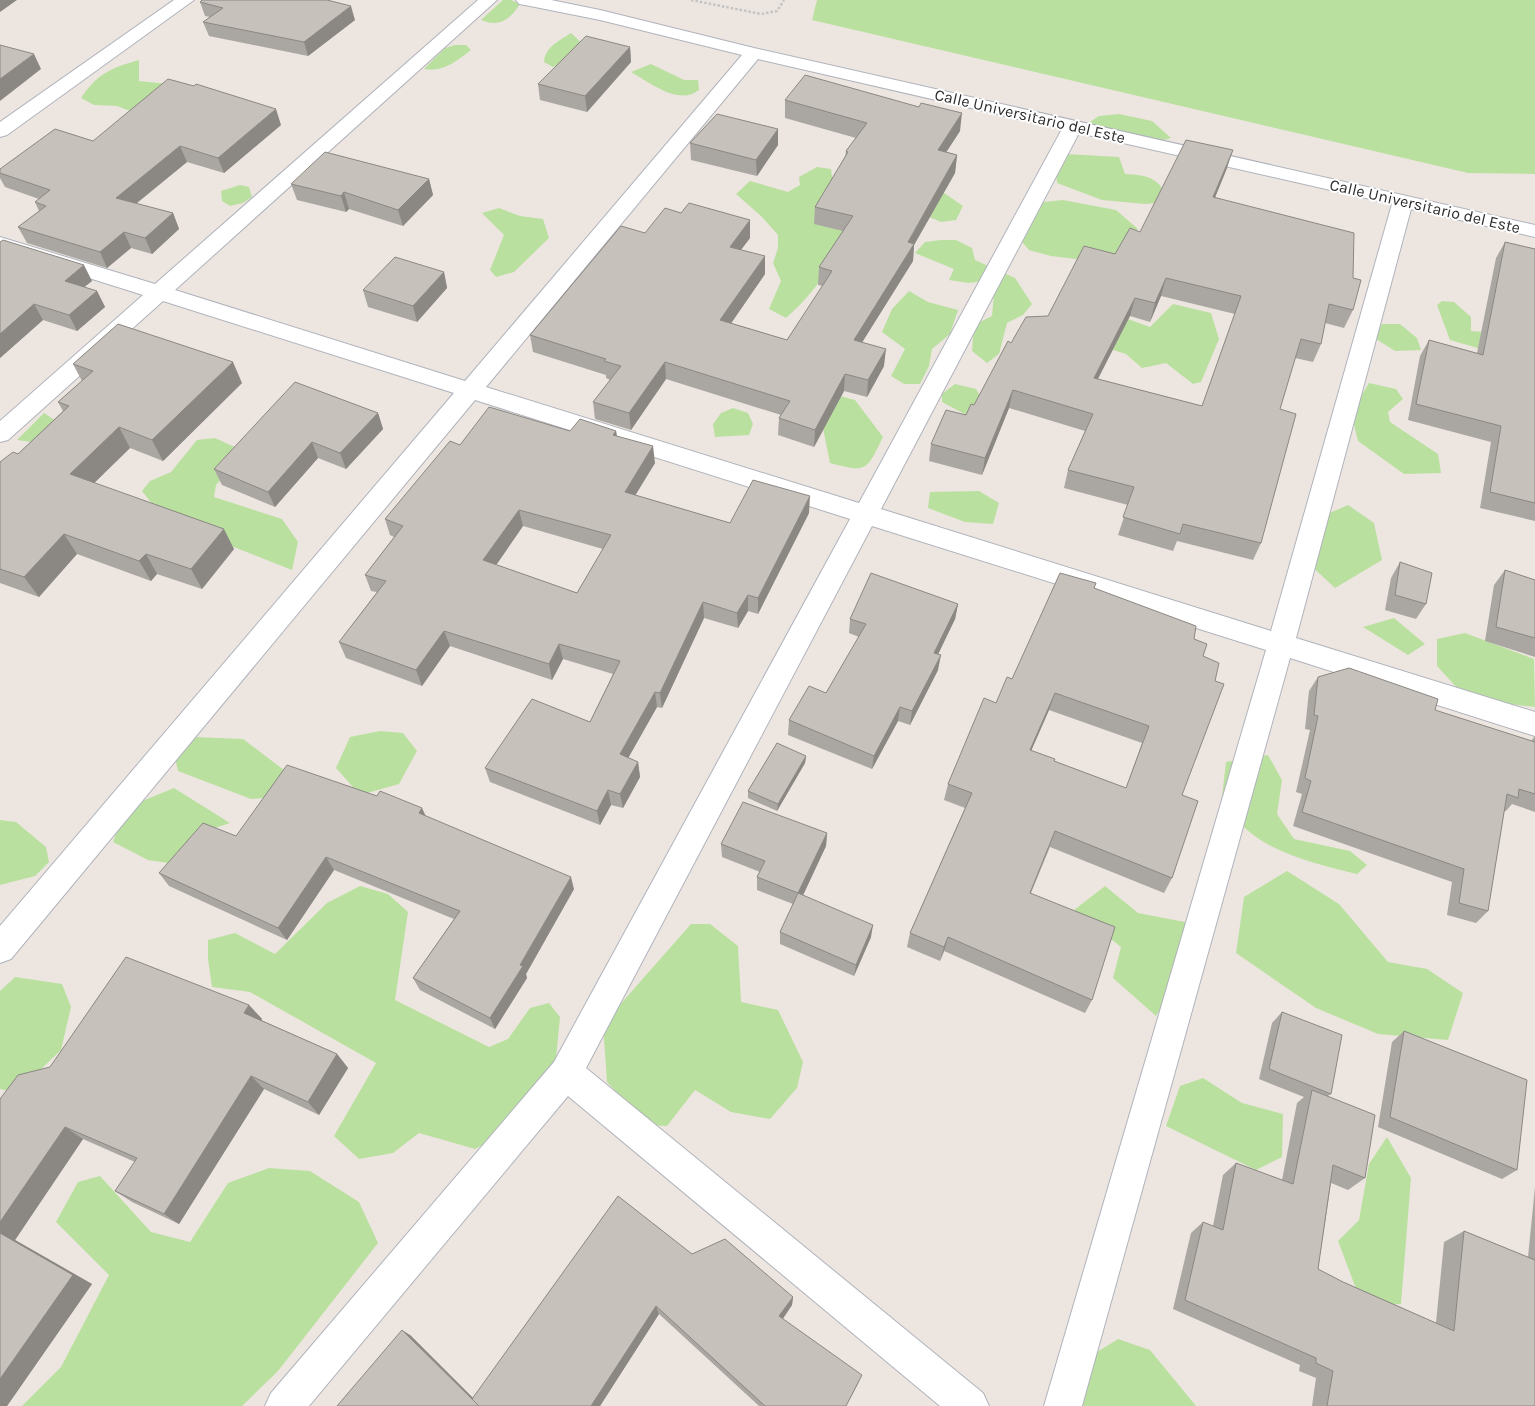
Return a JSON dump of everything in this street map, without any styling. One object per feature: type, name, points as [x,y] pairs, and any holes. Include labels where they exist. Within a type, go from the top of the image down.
[{"type":"street","points":[[0,132],[185,0]]},
{"type":"street","points":[[0,434],[488,0]]},
{"type":"street","name":"Calle Universitario del Este","points":[[525,0],[615,19],[754,53],[1535,231]]},
{"type":"street","points":[[0,950],[754,53]]},
{"type":"street","points":[[284,1406],[566,1074],[1073,126]]},
{"type":"street","points":[[1063,1406],[1281,644],[1404,201]]},
{"type":"street","points":[[0,243],[1535,724]]},
{"type":"street","points":[[566,1074],[970,1406]]},
{"type":"path","points":[[691,0],[761,14],[777,11],[784,0]]},
{"type":"green space","points":[[503,0],[511,0],[520,4],[504,21],[494,23],[481,20]]},
{"type":"green space","points":[[817,0],[1535,0],[1535,174],[1468,173],[812,20]]},
{"type":"green space","points":[[571,33],[586,47],[553,67],[544,62],[550,48]]},
{"type":"green space","points":[[455,45],[466,45],[471,50],[443,68],[424,69],[445,48]]},
{"type":"green space","points":[[139,60],[139,81],[178,85],[135,113],[117,106],[94,105],[81,98],[99,77],[113,69]]},
{"type":"green space","points":[[651,64],[684,80],[698,80],[699,90],[691,94],[674,94],[656,87],[631,72]]},
{"type":"green space","points":[[1119,114],[1152,121],[1171,138],[1149,144],[1085,125],[1099,116]]},
{"type":"green space","points":[[1066,154],[1119,157],[1125,174],[1141,175],[1153,179],[1162,188],[1169,202],[1145,204],[1102,200],[1057,183],[1056,173]]},
{"type":"green space","points":[[817,167],[831,169],[833,184],[852,234],[814,289],[786,318],[769,309],[781,281],[773,263],[778,248],[778,235],[761,216],[736,194],[750,181],[788,192],[800,185],[799,177]]},
{"type":"green space","points":[[240,185],[249,187],[252,197],[243,203],[230,206],[222,201],[221,191]]},
{"type":"green space","points":[[934,186],[963,206],[956,220],[941,222],[907,207]]},
{"type":"green space","points":[[1063,200],[1116,210],[1138,229],[1126,244],[1116,264],[1051,256],[1029,250],[1011,229],[1043,202]]},
{"type":"green space","points":[[499,208],[520,216],[543,219],[549,238],[514,272],[496,277],[490,270],[504,235],[482,213]]},
{"type":"green space","points":[[956,240],[972,248],[975,260],[1015,278],[1032,304],[1023,315],[1007,323],[999,354],[987,363],[972,351],[974,325],[992,316],[994,293],[983,281],[969,283],[949,280],[954,269],[915,253],[925,242]]},
{"type":"green space","points":[[909,291],[928,302],[958,310],[950,334],[932,349],[929,366],[920,384],[904,384],[891,376],[905,349],[882,332],[892,309]]},
{"type":"green space","points":[[1442,301],[1454,302],[1471,317],[1471,331],[1520,335],[1488,351],[1450,340],[1437,305]]},
{"type":"green space","points":[[1087,304],[1150,327],[1173,304],[1211,313],[1219,339],[1201,382],[1193,384],[1166,363],[1142,368],[1126,354],[1075,338],[1049,316],[1051,308]]},
{"type":"green space","points":[[1382,324],[1400,324],[1417,338],[1421,350],[1395,351],[1373,337]]},
{"type":"green space","points":[[1369,383],[1396,389],[1403,399],[1388,412],[1390,422],[1438,454],[1441,473],[1404,474],[1358,441],[1351,413]]},
{"type":"green space","points":[[955,384],[976,389],[986,405],[970,417],[942,402],[942,394]]},
{"type":"green space","points":[[829,393],[855,400],[883,437],[873,457],[864,466],[852,468],[830,463],[817,398]]},
{"type":"green space","points":[[733,408],[748,413],[753,424],[749,435],[715,437],[713,424],[721,413]]},
{"type":"green space","points":[[44,413],[67,428],[54,445],[17,440]]},
{"type":"green space","points":[[215,438],[235,447],[239,460],[216,485],[214,497],[282,519],[298,542],[292,570],[165,520],[142,491],[150,481],[171,472],[197,440]]},
{"type":"green space","points":[[979,491],[999,503],[993,524],[965,522],[928,508],[930,492]]},
{"type":"green space","points":[[1348,505],[1374,523],[1382,560],[1335,588],[1306,561],[1316,519]]},
{"type":"green space","points":[[1394,618],[1425,644],[1408,655],[1363,627]]},
{"type":"green space","points":[[1465,633],[1534,659],[1535,707],[1510,704],[1458,689],[1437,666],[1437,639]]},
{"type":"green space","points":[[380,731],[403,733],[417,751],[399,784],[360,795],[336,768],[350,737]]},
{"type":"green space","points":[[194,737],[243,739],[284,770],[278,797],[251,799],[178,771],[174,753]]},
{"type":"green space","points":[[1268,755],[1282,780],[1277,814],[1294,839],[1350,851],[1367,865],[1357,874],[1313,863],[1283,852],[1257,837],[1245,828],[1236,817],[1222,797],[1226,762]]},
{"type":"green space","points":[[174,788],[230,823],[200,833],[168,863],[148,860],[113,842],[125,808]]},
{"type":"green space","points":[[0,820],[16,822],[46,847],[49,862],[35,876],[0,885]]},
{"type":"green space","points":[[1287,871],[1339,904],[1388,962],[1427,969],[1463,993],[1448,1040],[1378,1034],[1316,1008],[1236,953],[1244,897]]},
{"type":"green space","points":[[360,886],[388,894],[408,912],[395,1000],[489,1047],[508,1039],[530,1008],[549,1003],[560,1017],[556,1059],[494,1139],[475,1149],[419,1133],[393,1153],[359,1159],[334,1136],[376,1063],[250,992],[212,987],[208,959],[208,940],[235,933],[275,954],[327,903]]},
{"type":"green space","points":[[1105,886],[1138,913],[1190,923],[1176,979],[1156,1016],[1113,978],[1121,947],[1074,910]]},
{"type":"green space","points":[[691,924],[710,924],[738,946],[741,1002],[778,1010],[803,1062],[797,1088],[770,1119],[731,1112],[695,1090],[667,1126],[647,1125],[607,1082],[603,1024]]},
{"type":"green space","points":[[15,977],[62,984],[71,1007],[61,1050],[16,1093],[0,1089],[0,991]]},
{"type":"green space","points":[[1203,1078],[1242,1103],[1283,1114],[1282,1157],[1256,1170],[1166,1126],[1180,1086]]},
{"type":"green space","points":[[1387,1137],[1411,1178],[1401,1304],[1363,1307],[1338,1241],[1359,1220],[1369,1164]]},
{"type":"green space","points":[[269,1168],[310,1171],[359,1202],[378,1243],[278,1371],[242,1406],[22,1406],[61,1367],[109,1275],[56,1222],[78,1182],[100,1176],[151,1232],[190,1242],[228,1183]]},
{"type":"green space","points":[[1118,1339],[1150,1350],[1196,1406],[1083,1406],[1089,1357]]},
{"type":"building","points":[[202,0],[327,0],[351,6],[304,42],[203,22],[223,8],[200,2]]},
{"type":"building","points":[[586,36],[630,47],[585,96],[538,84]]},
{"type":"building","points":[[0,45],[34,54],[0,79]]},
{"type":"building","points":[[805,75],[919,107],[921,103],[962,113],[938,150],[957,155],[908,242],[914,244],[854,340],[886,349],[868,380],[845,374],[815,430],[779,418],[790,401],[665,362],[629,413],[593,402],[621,366],[604,361],[606,359],[530,335],[621,226],[645,233],[665,208],[681,213],[689,203],[750,220],[730,247],[765,256],[720,320],[787,340],[832,271],[819,267],[853,216],[815,207],[848,152],[846,151],[867,123],[785,100]]},
{"type":"building","points":[[168,79],[194,86],[196,84],[276,109],[218,158],[180,146],[116,198],[173,213],[145,238],[124,232],[100,252],[18,227],[46,206],[35,202],[50,190],[0,173],[0,169],[55,129],[93,141]]},
{"type":"building","points":[[717,114],[778,129],[756,160],[690,143]]},
{"type":"building","points":[[1186,140],[1233,150],[1213,197],[1354,233],[1353,278],[1361,280],[1353,310],[1329,304],[1321,344],[1301,339],[1280,409],[1296,414],[1261,543],[1183,524],[1180,534],[1123,517],[1134,487],[1068,470],[1093,414],[1013,390],[985,458],[931,444],[946,410],[966,415],[971,404],[974,405],[1008,341],[1011,343],[1026,317],[1048,316],[1084,246],[1115,254],[1130,228],[1140,232]],"holes":[[[1166,278],[1241,296],[1202,406],[1094,378],[1135,298],[1155,303]]]},
{"type":"building","points":[[325,152],[429,179],[398,210],[344,192],[341,196],[291,184]]},
{"type":"building","points":[[3,240],[84,265],[65,281],[97,291],[69,315],[34,304],[0,334],[0,242]]},
{"type":"building","points":[[1505,242],[1535,249],[1535,503],[1490,492],[1501,426],[1416,404],[1429,340],[1483,355]]},
{"type":"building","points":[[395,257],[444,272],[413,306],[363,290]]},
{"type":"building","points":[[118,324],[233,362],[152,440],[119,427],[70,474],[224,529],[191,569],[146,554],[139,561],[64,534],[24,577],[0,569],[0,462],[13,452],[18,454],[69,406],[58,402],[93,371],[73,364]]},
{"type":"building","points":[[295,382],[378,413],[340,453],[312,442],[268,492],[214,469]]},
{"type":"building","points":[[489,407],[570,431],[580,419],[616,431],[613,435],[653,446],[625,492],[730,523],[753,480],[810,496],[758,598],[748,595],[737,613],[703,602],[660,693],[655,692],[620,754],[638,762],[620,794],[608,790],[597,811],[485,768],[532,699],[590,722],[620,661],[559,644],[549,664],[444,631],[416,670],[339,642],[386,581],[365,575],[403,526],[385,519],[450,441],[460,445]],"holes":[[[519,510],[611,535],[577,593],[483,560]]]},
{"type":"building","points":[[1400,562],[1432,573],[1426,604],[1395,595]]},
{"type":"building","points":[[1505,570],[1535,580],[1535,638],[1496,627]]},
{"type":"building","points":[[871,573],[958,604],[934,653],[941,655],[912,711],[900,707],[874,756],[789,720],[809,686],[826,693],[866,624],[850,619]]},
{"type":"building","points":[[1060,573],[1096,583],[1094,588],[1196,626],[1194,639],[1207,644],[1203,656],[1219,663],[1215,681],[1224,684],[1182,795],[1198,801],[1172,878],[1055,831],[1030,893],[1115,927],[1092,1000],[948,937],[944,947],[910,933],[972,793],[948,784],[984,698],[996,703],[1007,677],[1012,679]],"holes":[[[1055,693],[1149,726],[1126,788],[1030,750]]]},
{"type":"building","points":[[1349,668],[1438,699],[1435,710],[1535,742],[1535,794],[1519,789],[1518,798],[1507,794],[1488,911],[1459,903],[1464,869],[1302,812],[1311,781],[1305,778],[1318,716],[1314,715],[1318,677]]},
{"type":"building","points":[[777,743],[806,756],[778,804],[748,791]]},
{"type":"building","points":[[287,765],[377,796],[380,791],[422,808],[419,813],[571,877],[520,965],[523,966],[490,1018],[413,978],[460,911],[326,857],[278,928],[159,873],[203,823],[236,836]]},
{"type":"building","points":[[743,802],[827,833],[798,893],[757,877],[765,861],[721,844]]},
{"type":"building","points":[[798,893],[873,925],[856,965],[780,932]]},
{"type":"building","points":[[126,957],[249,1005],[244,1013],[337,1054],[308,1102],[251,1076],[164,1214],[115,1191],[137,1158],[65,1127],[0,1222],[0,1099],[18,1075],[50,1067]]},
{"type":"building","points":[[1282,1012],[1342,1035],[1331,1094],[1269,1069]]},
{"type":"building","points":[[1404,1031],[1527,1080],[1517,1170],[1390,1117]]},
{"type":"building","points":[[1312,1090],[1375,1115],[1365,1178],[1333,1165],[1318,1269],[1454,1331],[1464,1231],[1535,1260],[1535,1406],[1327,1406],[1333,1371],[1316,1363],[1316,1358],[1185,1300],[1203,1222],[1223,1230],[1236,1163],[1293,1184]]},
{"type":"building","points":[[618,1196],[692,1254],[725,1239],[793,1297],[779,1316],[862,1375],[846,1406],[765,1406],[656,1306],[591,1406],[479,1406],[472,1399]]},
{"type":"building","points":[[0,1233],[73,1275],[0,1379]]},
{"type":"building","points":[[402,1330],[472,1399],[479,1406],[337,1406]]}]
